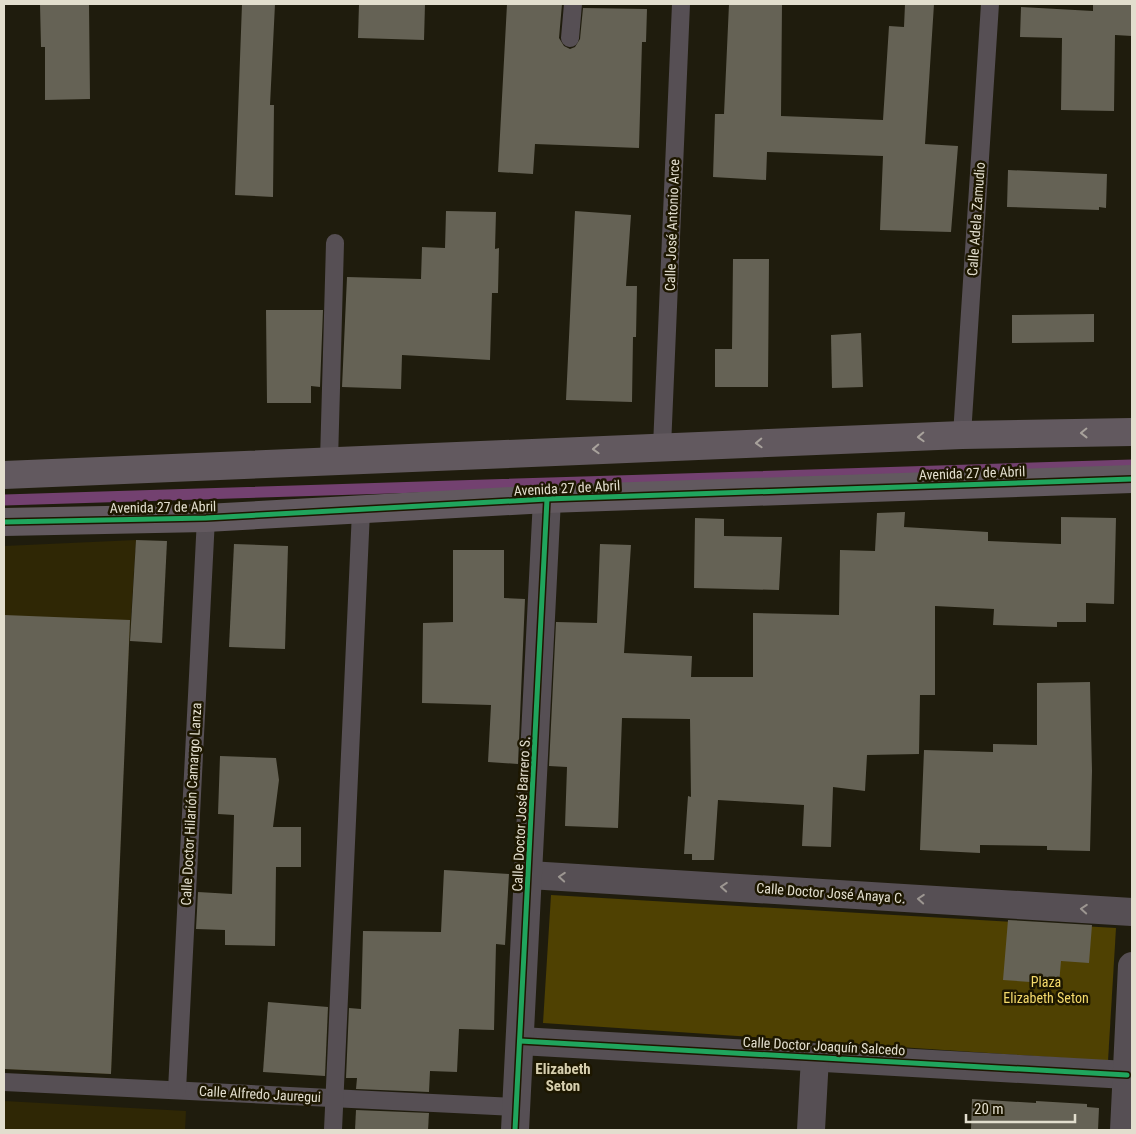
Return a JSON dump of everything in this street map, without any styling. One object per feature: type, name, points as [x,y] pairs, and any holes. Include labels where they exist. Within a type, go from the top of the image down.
[{"type":"street","points":[[4,475],[962,435],[1132,432]]},
{"type":"street","name":"Avenida 27 de Abril","points":[[4,522],[206,518],[361,511],[547,499],[1132,479]]},
{"type":"street","name":"Calle Doctor José Barrero S.","points":[[516,1119],[547,499]]},
{"type":"street","name":"Calle Doctor José Anaya C.","points":[[529,875],[1132,912]]},
{"type":"street","points":[[1124,1130],[1132,966]]},
{"type":"street","name":"Calle Doctor Joaquín Salcedo","points":[[520,1041],[1127,1074]]},
{"type":"street","points":[[810,1130],[814,1057]]},
{"type":"lane","points":[[570,38],[573,4]]},
{"type":"lane","name":"Calle José Antonio Arce","points":[[662,447],[681,4]]},
{"type":"lane","name":"Calle Adela Zamudio","points":[[962,435],[990,4]]},
{"type":"lane","points":[[329,461],[335,243]]},
{"type":"lane","points":[[333,1130],[361,511]]},
{"type":"lane","name":"Calle Doctor Hilarión Camargo Lanza","points":[[177,1090],[206,518]]},
{"type":"lane","name":"Calle Alfredo Jauregui","points":[[4,1082],[335,1098],[516,1119]]},
{"type":"shaded area","points":[[136,540],[127,678],[111,1074],[4,1069],[4,546]]},
{"type":"shaded area","points":[[4,1101],[186,1111],[185,1130],[4,1130]]},
{"type":"green space","name":"Plaza Elizabeth Seton","points":[[551,895],[1116,928],[1108,1061],[543,1023]]},
{"type":"building","points":[[40,4],[89,4],[90,99],[45,100],[45,47],[41,47]]},
{"type":"building","points":[[242,4],[275,4],[270,105],[274,105],[273,197],[235,195]]},
{"type":"building","points":[[359,4],[425,4],[424,40],[358,38]]},
{"type":"building","points":[[507,4],[562,4],[559,38],[564,46],[570,49],[575,47],[580,39],[583,8],[647,9],[646,42],[642,42],[639,148],[535,144],[533,174],[498,172]]},
{"type":"building","points":[[729,4],[782,4],[781,116],[883,120],[889,26],[904,27],[905,4],[934,4],[925,144],[958,146],[951,232],[880,230],[883,156],[767,152],[766,180],[713,177],[715,114],[724,114]]},
{"type":"building","points":[[1093,4],[1132,4],[1132,36],[1115,35],[1114,111],[1061,110],[1062,38],[1020,37],[1021,7],[1093,11]]},
{"type":"building","points":[[1008,170],[1107,174],[1106,208],[1099,207],[1099,210],[1007,207]]},
{"type":"building","points":[[446,211],[496,212],[495,249],[499,248],[498,293],[492,293],[490,360],[402,355],[401,389],[342,387],[347,277],[421,279],[422,247],[445,248]]},
{"type":"building","points":[[575,211],[631,215],[626,286],[637,286],[636,337],[633,337],[632,402],[566,400]]},
{"type":"building","points":[[733,259],[769,259],[768,387],[715,387],[715,349],[732,349]]},
{"type":"building","points":[[266,310],[323,310],[320,387],[311,386],[311,403],[267,403]]},
{"type":"building","points":[[1094,314],[1094,342],[1012,343],[1012,315]]},
{"type":"building","points":[[861,333],[863,387],[832,388],[831,335]]},
{"type":"building","points":[[905,512],[904,527],[988,532],[988,541],[1061,544],[1061,517],[1116,518],[1114,604],[1086,603],[1086,622],[1057,622],[1057,627],[993,625],[994,609],[935,606],[935,695],[920,695],[919,754],[867,755],[865,791],[833,787],[831,847],[802,846],[804,805],[718,800],[714,860],[692,860],[692,854],[684,854],[688,796],[691,797],[690,719],[622,718],[618,828],[565,826],[567,767],[549,766],[556,622],[597,623],[600,544],[631,545],[624,653],[692,656],[691,677],[753,677],[753,613],[839,615],[840,550],[875,551],[877,513]]},
{"type":"building","points":[[695,518],[724,519],[724,536],[782,537],[779,590],[694,588]]},
{"type":"building","points":[[136,540],[167,541],[162,643],[130,641]]},
{"type":"building","points":[[234,544],[288,546],[285,649],[229,647]]},
{"type":"building","points":[[453,550],[504,550],[504,598],[525,599],[518,764],[488,762],[491,705],[422,703],[423,623],[453,622]]},
{"type":"building","points":[[4,615],[130,620],[111,1074],[4,1069]]},
{"type":"building","points":[[1090,682],[1092,771],[1090,851],[1047,850],[1047,846],[980,845],[980,853],[920,850],[924,750],[993,752],[993,744],[1037,745],[1037,683]]},
{"type":"building","points":[[220,756],[276,758],[279,780],[273,827],[301,827],[301,867],[276,867],[275,946],[225,945],[225,930],[196,929],[198,892],[232,894],[234,815],[218,814]]},
{"type":"building","points":[[444,870],[509,874],[505,945],[496,944],[494,1030],[459,1029],[457,1072],[430,1071],[429,1092],[356,1089],[357,1078],[346,1078],[349,1008],[361,1009],[363,931],[441,932]]},
{"type":"building","points":[[1008,920],[1092,925],[1089,963],[1061,961],[1059,984],[1003,980]]},
{"type":"building","points":[[268,1002],[328,1007],[325,1076],[263,1072]]},
{"type":"building","points":[[972,1099],[1087,1104],[1087,1107],[1099,1108],[1098,1130],[971,1130]]},
{"type":"building","points":[[356,1110],[429,1113],[428,1130],[355,1130]]},
{"type":"waterway","points":[[4,500],[1132,465]]},
{"type":"cycle path","points":[[4,522],[206,518],[547,499],[1132,479]]},
{"type":"cycle path","points":[[515,1130],[547,499]]},
{"type":"cycle path","points":[[520,1041],[1127,1075]]},
{"type":"district","name":"Elizabeth Seton","points":[[563,1078]]}]
